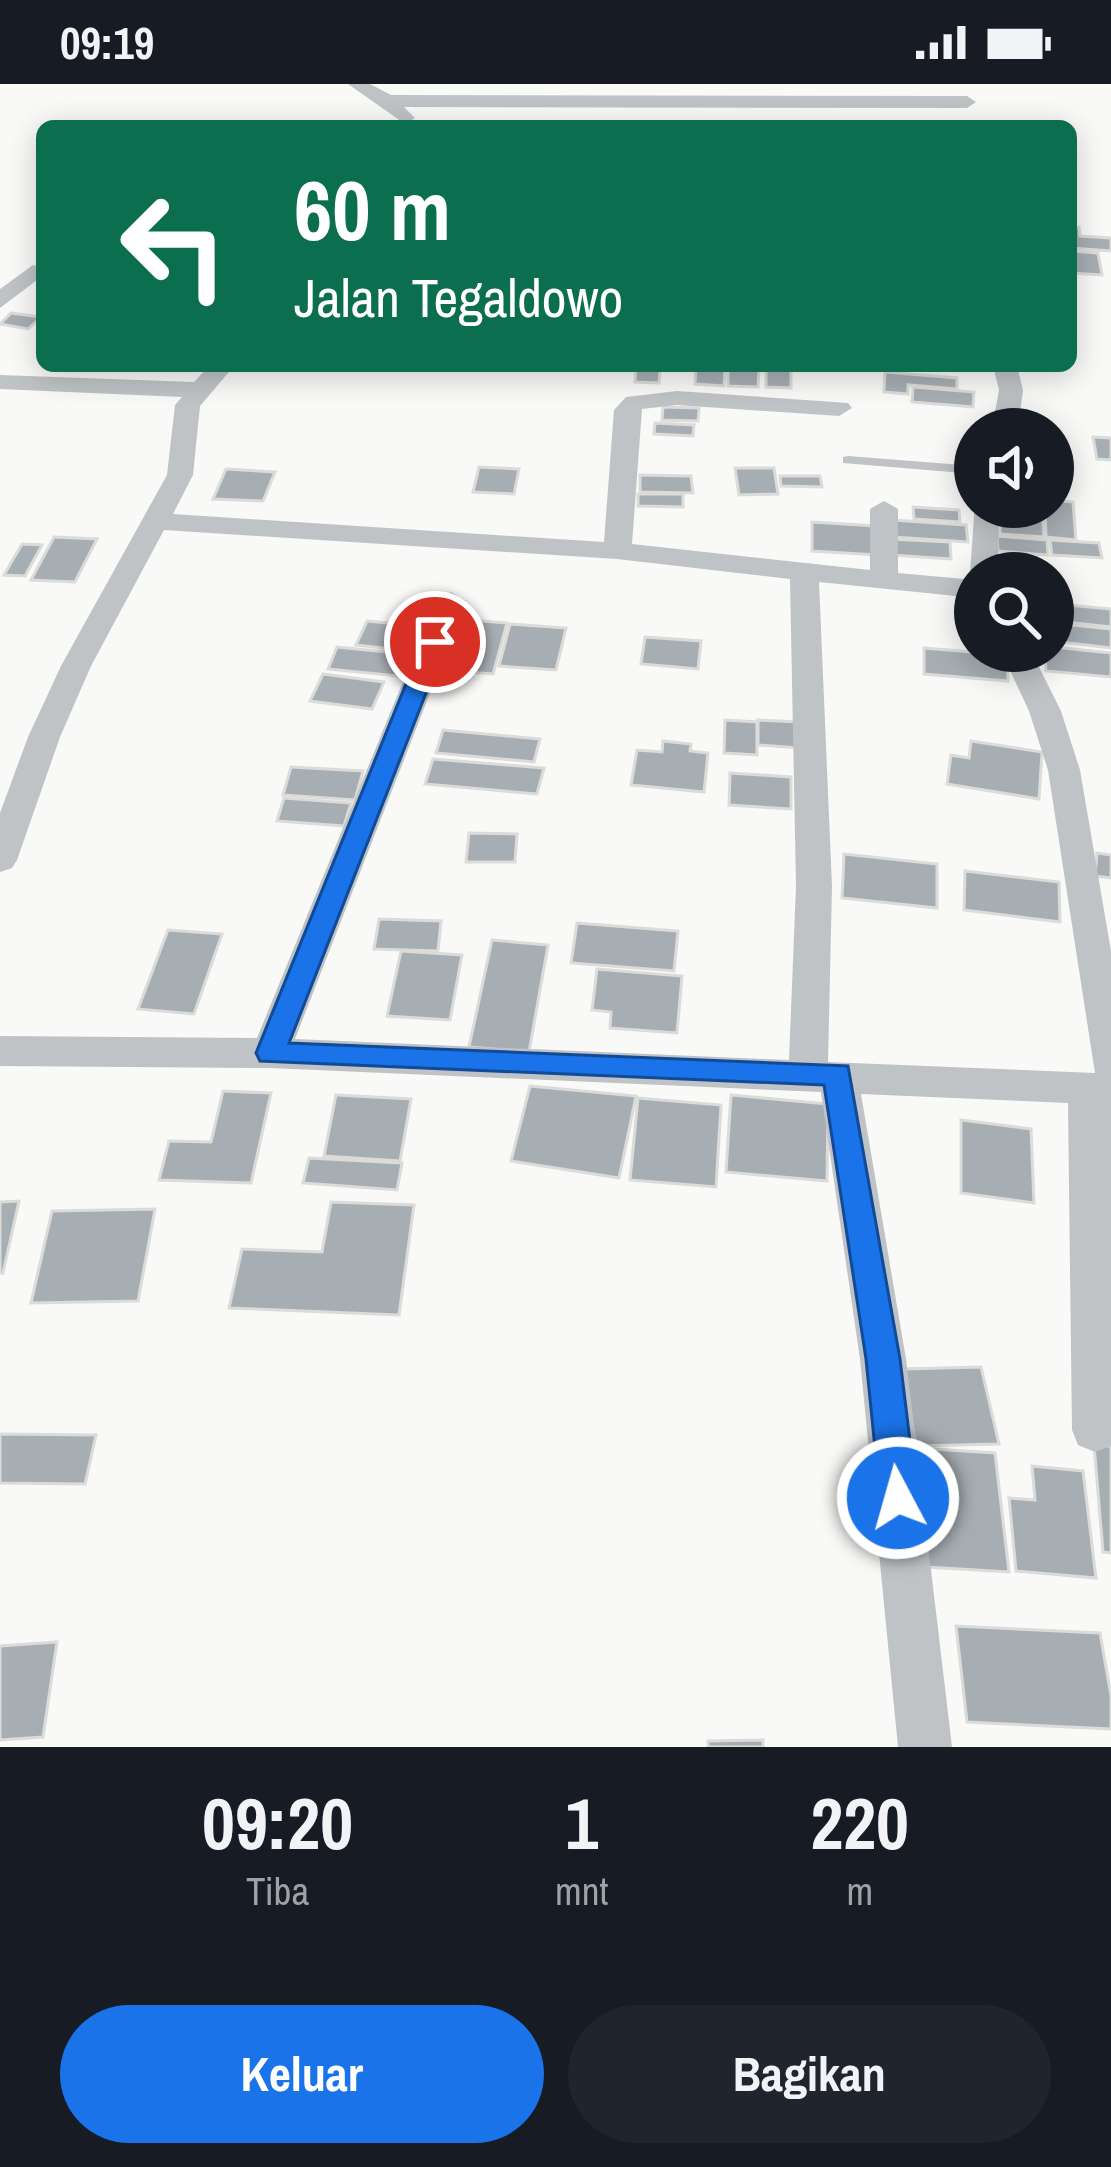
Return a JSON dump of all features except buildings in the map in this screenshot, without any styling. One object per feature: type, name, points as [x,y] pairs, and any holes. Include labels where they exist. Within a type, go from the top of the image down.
[{"type":"street","points":[[357,84],[387,101],[405,120]]},
{"type":"street","points":[[956,120],[967,103],[986,88]]},
{"type":"street","points":[[387,101],[967,103]]},
{"type":"street","points":[[0,302],[33,272]]},
{"type":"street","points":[[0,860],[60,702],[180,475],[188,405],[217,372]]},
{"type":"street","points":[[1006,372],[1011,390],[1008,408]]},
{"type":"street","points":[[0,382],[52,375],[201,389]]},
{"type":"street","points":[[617,551],[628,410],[635,402],[677,398],[839,408]]},
{"type":"street","points":[[884,509],[884,580]]},
{"type":"street","points":[[154,521],[617,551],[954,587]]},
{"type":"street","points":[[805,572],[823,1074],[883,1359],[925,1747]]},
{"type":"street","points":[[270,1053],[451,601]]},
{"type":"street","points":[[1026,672],[1064,770],[1103,1081],[1095,1430]]},
{"type":"street","points":[[0,1051],[270,1053],[1103,1081]]},
{"type":"lane","points":[[848,460],[954,468]]},
{"type":"route","points":[[435,642],[270,1053],[838,1074],[883,1359],[898,1498]]}]
